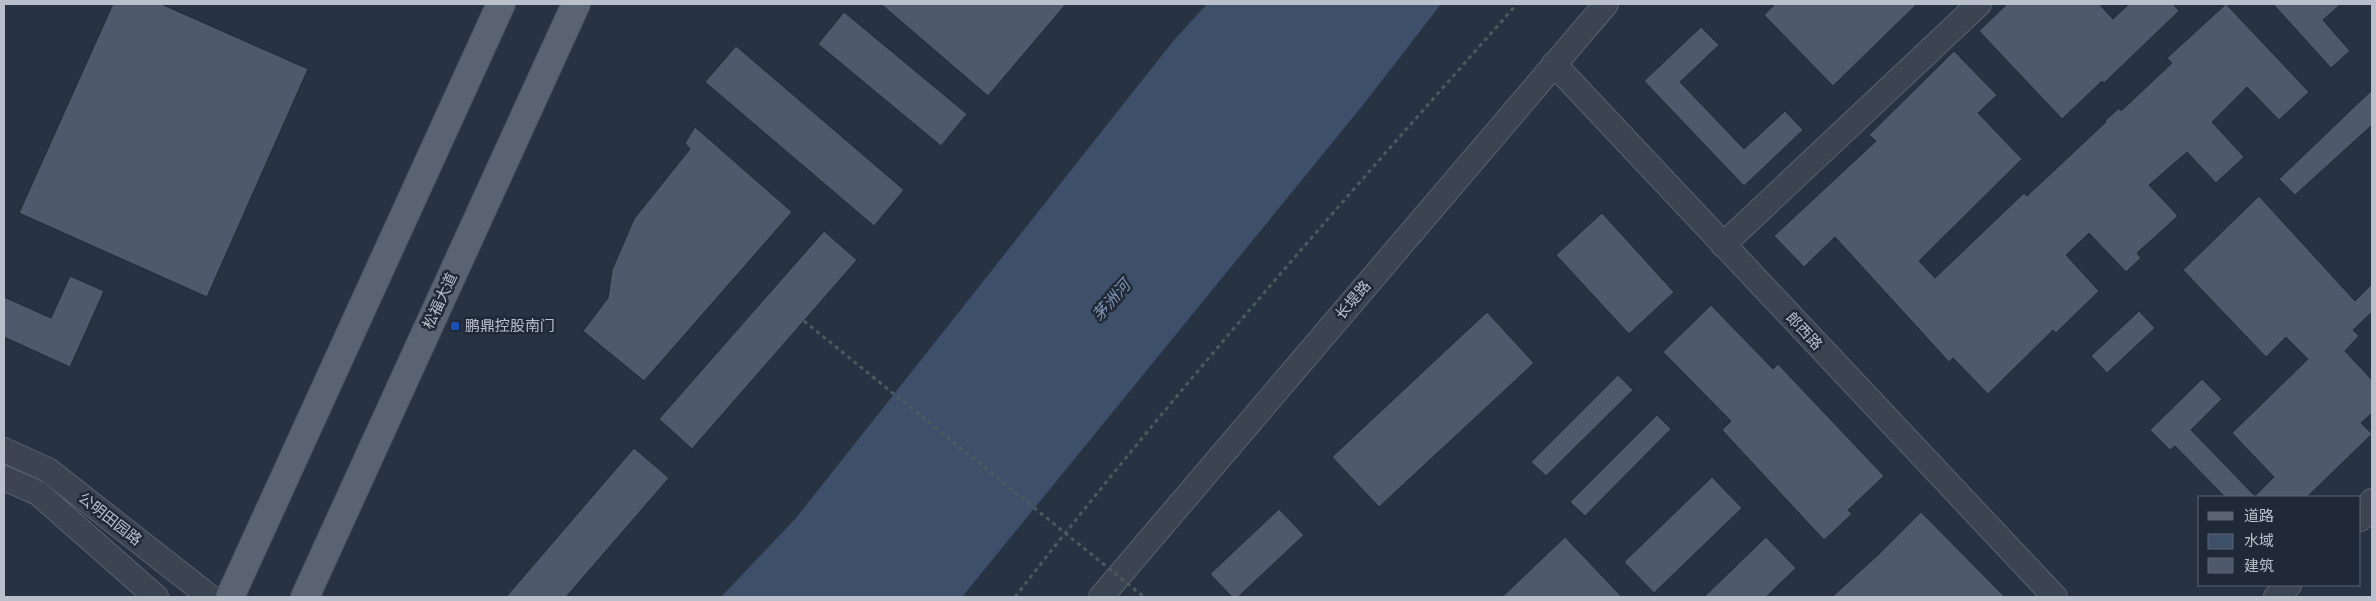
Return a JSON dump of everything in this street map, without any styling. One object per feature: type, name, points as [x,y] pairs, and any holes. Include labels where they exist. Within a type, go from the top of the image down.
[{"type":"main road","points":[[230,597],[501,4]]},
{"type":"main road","name":"松福大道","points":[[304,597],[576,4]]},
{"type":"street","name":"长堤路","points":[[1101,597],[1606,4]]},
{"type":"street","points":[[1723,245],[1979,4]]},
{"type":"street","name":"郎西路","points":[[1554,64],[2055,597]]},
{"type":"street","name":"公明田园路","points":[[4,450],[48,470],[210,597]]},
{"type":"street","name":"公明田园路","points":[[4,478],[38,493],[156,597]]},
{"type":"street","points":[[2361,518],[2372,501]]},
{"type":"street","points":[[2276,597],[2288,586]]},
{"type":"path","points":[[1015,597],[1095,494],[1327,218],[1517,4]]},
{"type":"path","points":[[804,321],[1144,597]]},
{"type":"water","name":"茅洲河","points":[[1207,4],[1441,4],[1363,105],[962,597],[721,597],[796,518],[1174,40]]},
{"type":"building","points":[[113,4],[161,4],[308,69],[207,297],[19,213]]},
{"type":"building","points":[[881,4],[1066,4],[988,96]]},
{"type":"building","points":[[1775,4],[1917,4],[1833,86],[1764,15]]},
{"type":"building","points":[[2007,4],[2099,4],[2113,19],[2129,4],[2173,4],[2179,11],[2104,83],[2102,81],[2062,119],[1979,31]]},
{"type":"building","points":[[2226,4],[2309,92],[2279,120],[2247,87],[2212,122],[2244,157],[2216,183],[2187,152],[2149,185],[2178,216],[2137,253],[2141,258],[2126,272],[2089,233],[2066,255],[2099,291],[2056,333],[2053,330],[1988,394],[1953,358],[1949,362],[1835,237],[1804,267],[1774,236],[1876,141],[1869,135],[1954,51],[1997,95],[1978,113],[2022,159],[1919,261],[1935,278],[2024,193],[2027,196],[2119,108],[2121,111],[2172,63],[2167,58]]},
{"type":"building","points":[[2273,4],[2341,4],[2323,20],[2350,51],[2331,68]]},
{"type":"building","points":[[844,12],[967,114],[941,146],[818,44]]},
{"type":"building","points":[[1701,27],[1719,45],[1680,82],[1744,149],[1785,111],[1803,130],[1744,186],[1644,81]]},
{"type":"building","points":[[736,46],[904,190],[874,226],[705,82]]},
{"type":"building","points":[[2372,90],[2372,125],[2295,195],[2279,179]]},
{"type":"building","points":[[695,127],[792,212],[644,381],[583,331],[608,298],[612,270],[634,219],[690,149],[685,143]]},
{"type":"building","points":[[2259,196],[2355,301],[2372,284],[2372,312],[2353,330],[2359,336],[2345,351],[2372,380],[2372,413],[2361,423],[2372,434],[2308,496],[2255,496],[2274,477],[2232,433],[2308,359],[2286,337],[2266,357],[2183,270]]},
{"type":"building","points":[[1602,213],[1674,292],[1629,334],[1556,255]]},
{"type":"building","points":[[824,231],[857,260],[692,449],[659,419]]},
{"type":"building","points":[[70,276],[104,291],[70,367],[4,337],[4,297],[51,318]]},
{"type":"building","points":[[1711,305],[1773,369],[1778,364],[1884,476],[1848,510],[1852,514],[1824,540],[1722,430],[1731,421],[1663,352]]},
{"type":"building","points":[[2139,311],[2155,328],[2107,373],[2091,356]]},
{"type":"building","points":[[1487,312],[1534,363],[1379,507],[1332,457]]},
{"type":"building","points":[[1618,375],[1633,390],[1546,476],[1531,462]]},
{"type":"building","points":[[2202,379],[2222,399],[2191,430],[2255,496],[2224,496],[2175,446],[2170,450],[2150,430]]},
{"type":"building","points":[[1657,415],[1671,429],[1585,516],[1570,502]]},
{"type":"building","points":[[634,448],[669,478],[566,597],[506,597]]},
{"type":"building","points":[[1712,477],[1742,508],[1654,593],[1624,562]]},
{"type":"building","points":[[1279,509],[1304,535],[1238,597],[1232,597],[1210,574]]},
{"type":"building","points":[[1921,512],[2005,597],[1832,597],[1881,552]]},
{"type":"building","points":[[1565,537],[1622,597],[1502,597]]},
{"type":"building","points":[[1766,537],[1796,568],[1766,597],[1704,597]]},
{"type":"place","name":"鹏鼎控股南门","points":[[455,326]]}]
